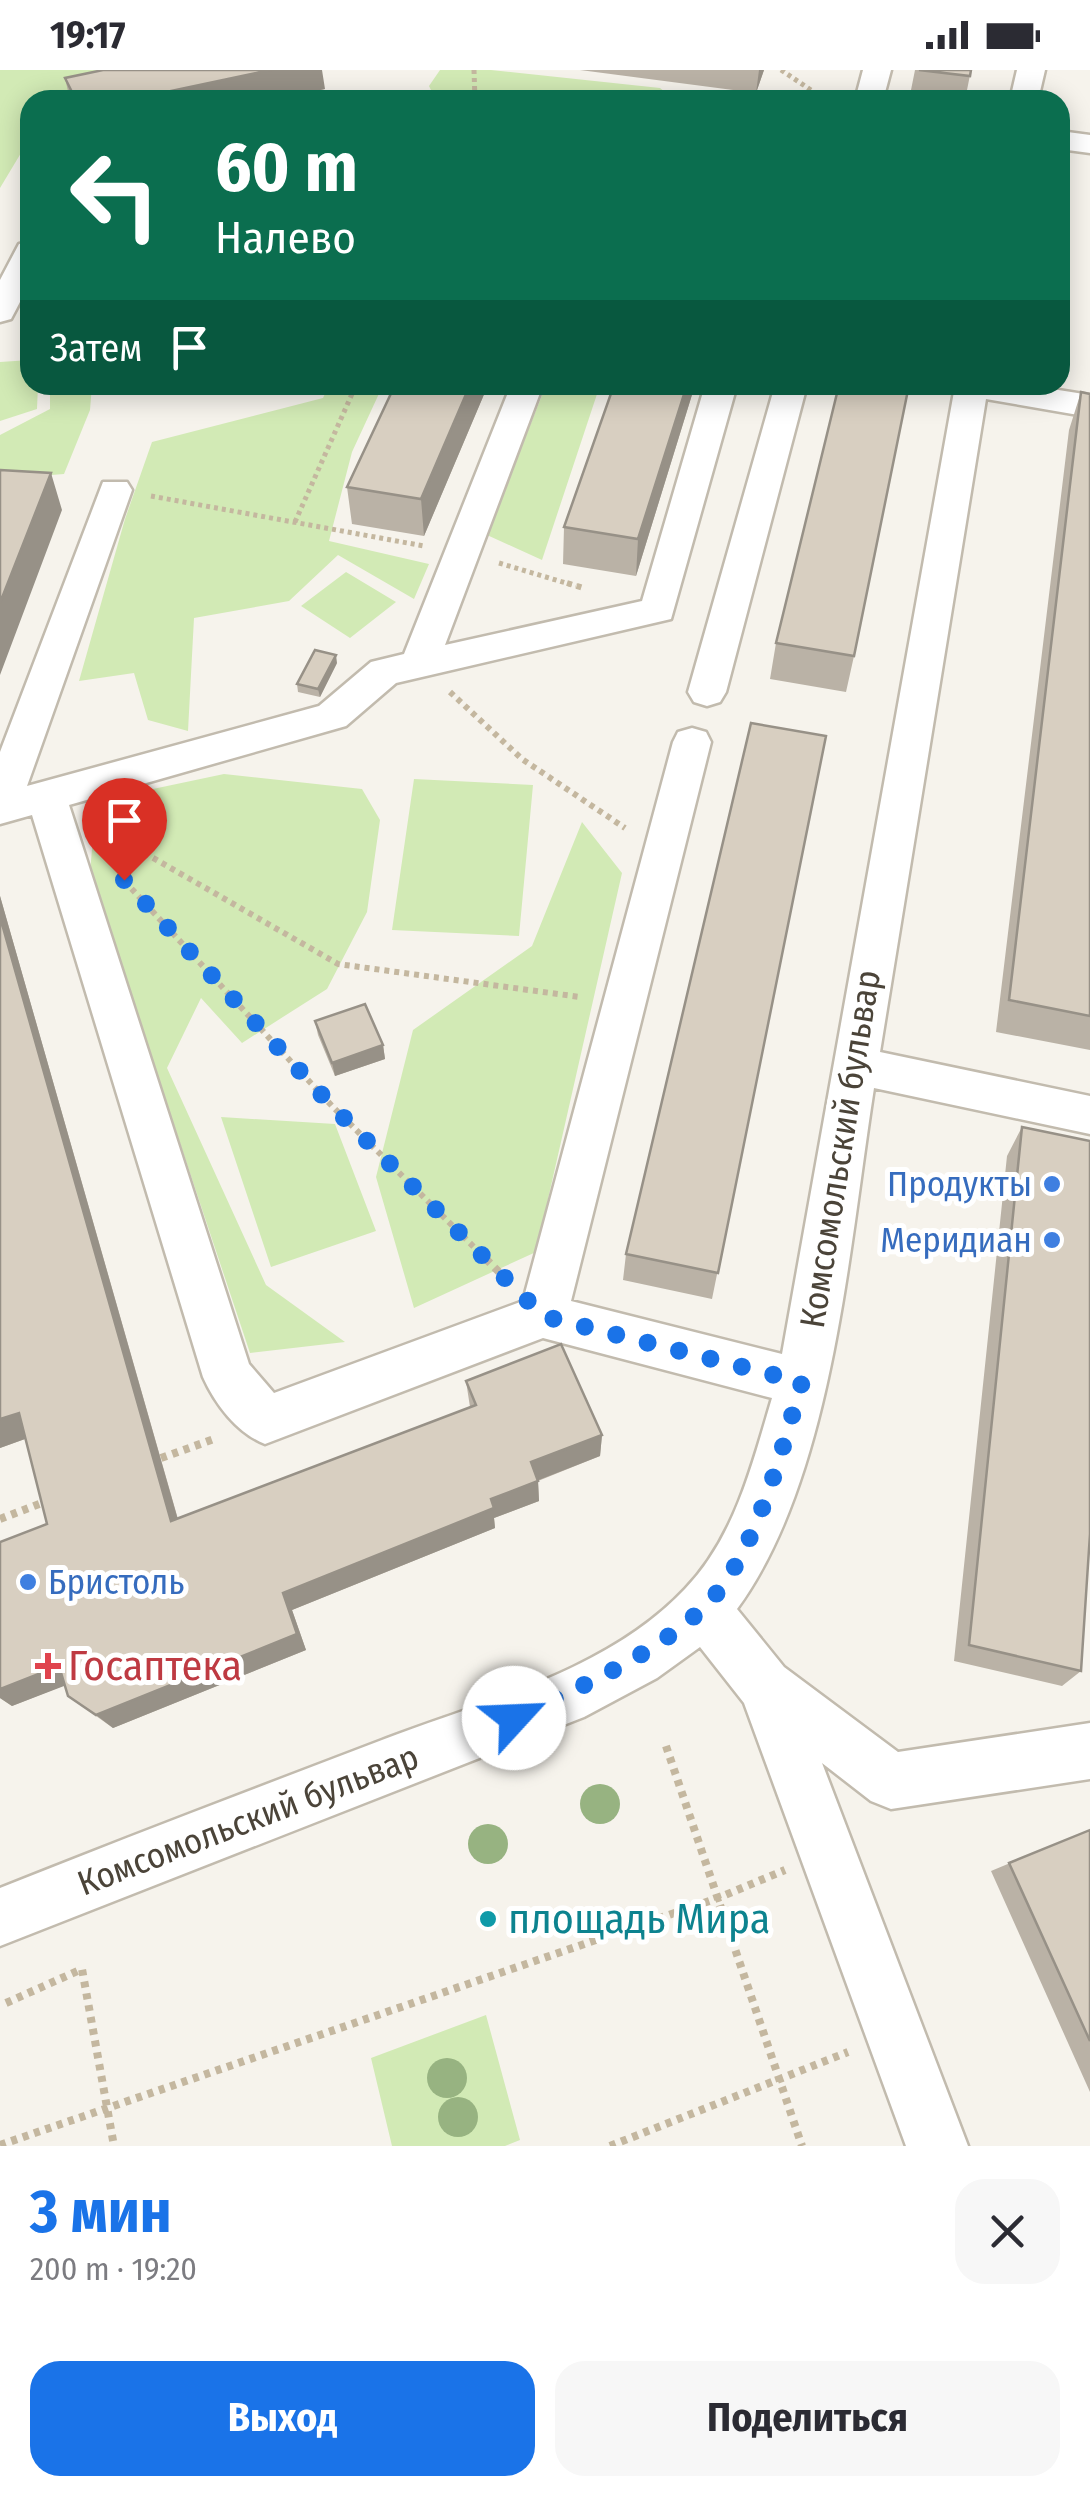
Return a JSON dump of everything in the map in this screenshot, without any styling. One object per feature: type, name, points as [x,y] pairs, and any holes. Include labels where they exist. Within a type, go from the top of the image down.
[{"type":"street","points":[[0,312],[20,271]]},
{"type":"street","points":[[419,664],[523,395]]},
{"type":"street","points":[[0,807],[332,716],[384,672],[658,610],[718,395]]},
{"type":"street","points":[[707,692],[788,395]]},
{"type":"street","name":"Комсомольский бульвар","points":[[0,1917],[514,1718],[626,1666],[703,1609],[748,1543],[769,1492],[802,1382],[853,1064],[970,395]]},
{"type":"street","points":[[1028,395],[1090,406]]},
{"type":"street","points":[[0,807],[115,490]]},
{"type":"street","points":[[543,1316],[692,742]]},
{"type":"street","points":[[46,796],[228,1377],[265,1420],[543,1316],[802,1382]]},
{"type":"street","points":[[853,1064],[1090,1115]]},
{"type":"street","points":[[703,1609],[765,1686],[891,1782],[1090,1751]]},
{"type":"street","points":[[765,1686],[937,2146]]},
{"type":"path","points":[[781,70],[811,90]]},
{"type":"path","points":[[295,522],[352,395]]},
{"type":"path","points":[[115,490],[462,552],[658,610]]},
{"type":"path","points":[[419,664],[522,759],[663,854]]},
{"type":"path","points":[[46,796],[338,964],[626,1004]]},
{"type":"path","points":[[111,866],[332,1106],[543,1316]]},
{"type":"path","points":[[0,1519],[52,1499]]},
{"type":"path","points":[[666,1746],[802,2146]]},
{"type":"path","points":[[0,2145],[718,1898],[827,1851]]},
{"type":"path","points":[[6,2003],[82,1969],[114,2146]]},
{"type":"path","points":[[610,2146],[896,2035]]},
{"type":"green space","points":[[0,70],[197,70],[110,90],[20,90],[20,155],[0,188]]},
{"type":"green space","points":[[440,70],[491,70],[662,90],[431,90],[429,86]]},
{"type":"green space","points":[[20,361],[20,395],[38,395],[37,409],[0,421],[0,362]]},
{"type":"green space","points":[[50,395],[91,395],[90,410],[64,474],[0,479],[0,435],[50,409]]},
{"type":"green space","points":[[378,395],[352,452],[329,541],[429,564],[414,599],[338,555],[289,601],[194,618],[188,731],[148,720],[134,673],[79,681],[125,519],[152,442],[323,398]]},
{"type":"green space","points":[[542,395],[597,395],[542,560],[487,535]]},
{"type":"green space","points":[[346,572],[396,602],[350,638],[301,606]]},
{"type":"green space","points":[[224,774],[362,789],[380,820],[367,912],[327,989],[242,1043],[201,998],[167,1068],[266,1285],[345,1342],[250,1353],[90,873],[96,801]]},
{"type":"green space","points":[[414,779],[533,785],[519,936],[392,930]]},
{"type":"green space","points":[[582,822],[622,873],[536,1252],[414,1308],[376,1177],[413,1030],[532,946]]},
{"type":"green space","points":[[221,1117],[335,1124],[376,1231],[271,1267]]},
{"type":"green space","points":[[486,2015],[520,2140],[505,2146],[392,2146],[371,2058]]},
{"type":"building","points":[[103,70],[271,70],[175,90],[71,90],[65,78]]},
{"type":"building","points":[[919,70],[971,70],[970,76]]},
{"type":"building","points":[[1081,392],[1090,394],[1090,1016],[1009,1000]]},
{"type":"building","points":[[390,395],[466,395],[421,499],[347,487]]},
{"type":"building","points":[[610,395],[684,395],[638,539],[564,527]]},
{"type":"building","points":[[837,395],[907,395],[854,656],[776,643]]},
{"type":"building","points":[[0,470],[51,473],[0,603]]},
{"type":"building","points":[[315,650],[336,655],[318,689],[297,684]]},
{"type":"building","points":[[751,723],[826,736],[718,1273],[626,1254]]},
{"type":"building","points":[[0,917],[171,1521],[476,1405],[466,1381],[561,1344],[602,1435],[531,1462],[538,1481],[491,1499],[494,1508],[283,1593],[297,1634],[96,1715],[68,1696],[59,1666],[0,1689],[0,1542],[47,1524],[19,1413],[0,1419]]},
{"type":"building","points":[[365,1004],[383,1045],[332,1063],[315,1021]]},
{"type":"building","points":[[1022,1127],[1090,1141],[1090,1534],[1081,1671],[969,1645]]},
{"type":"building","points":[[1090,1830],[1090,2041],[1009,1863]]},
{"type":"place","name":"Продукты","points":[[1052,1184]]},
{"type":"place","name":"Меридиан","points":[[1052,1240]]},
{"type":"place","name":"Бристоль","points":[[28,1582]]},
{"type":"place","name":"Госаптека","points":[[48,1666]]},
{"type":"place","name":"площадь Мира","points":[[488,1919]]},
{"type":"route","points":[[124,880],[332,1106],[543,1316],[802,1382],[769,1492],[748,1543],[703,1609],[626,1666],[514,1718]]}]
